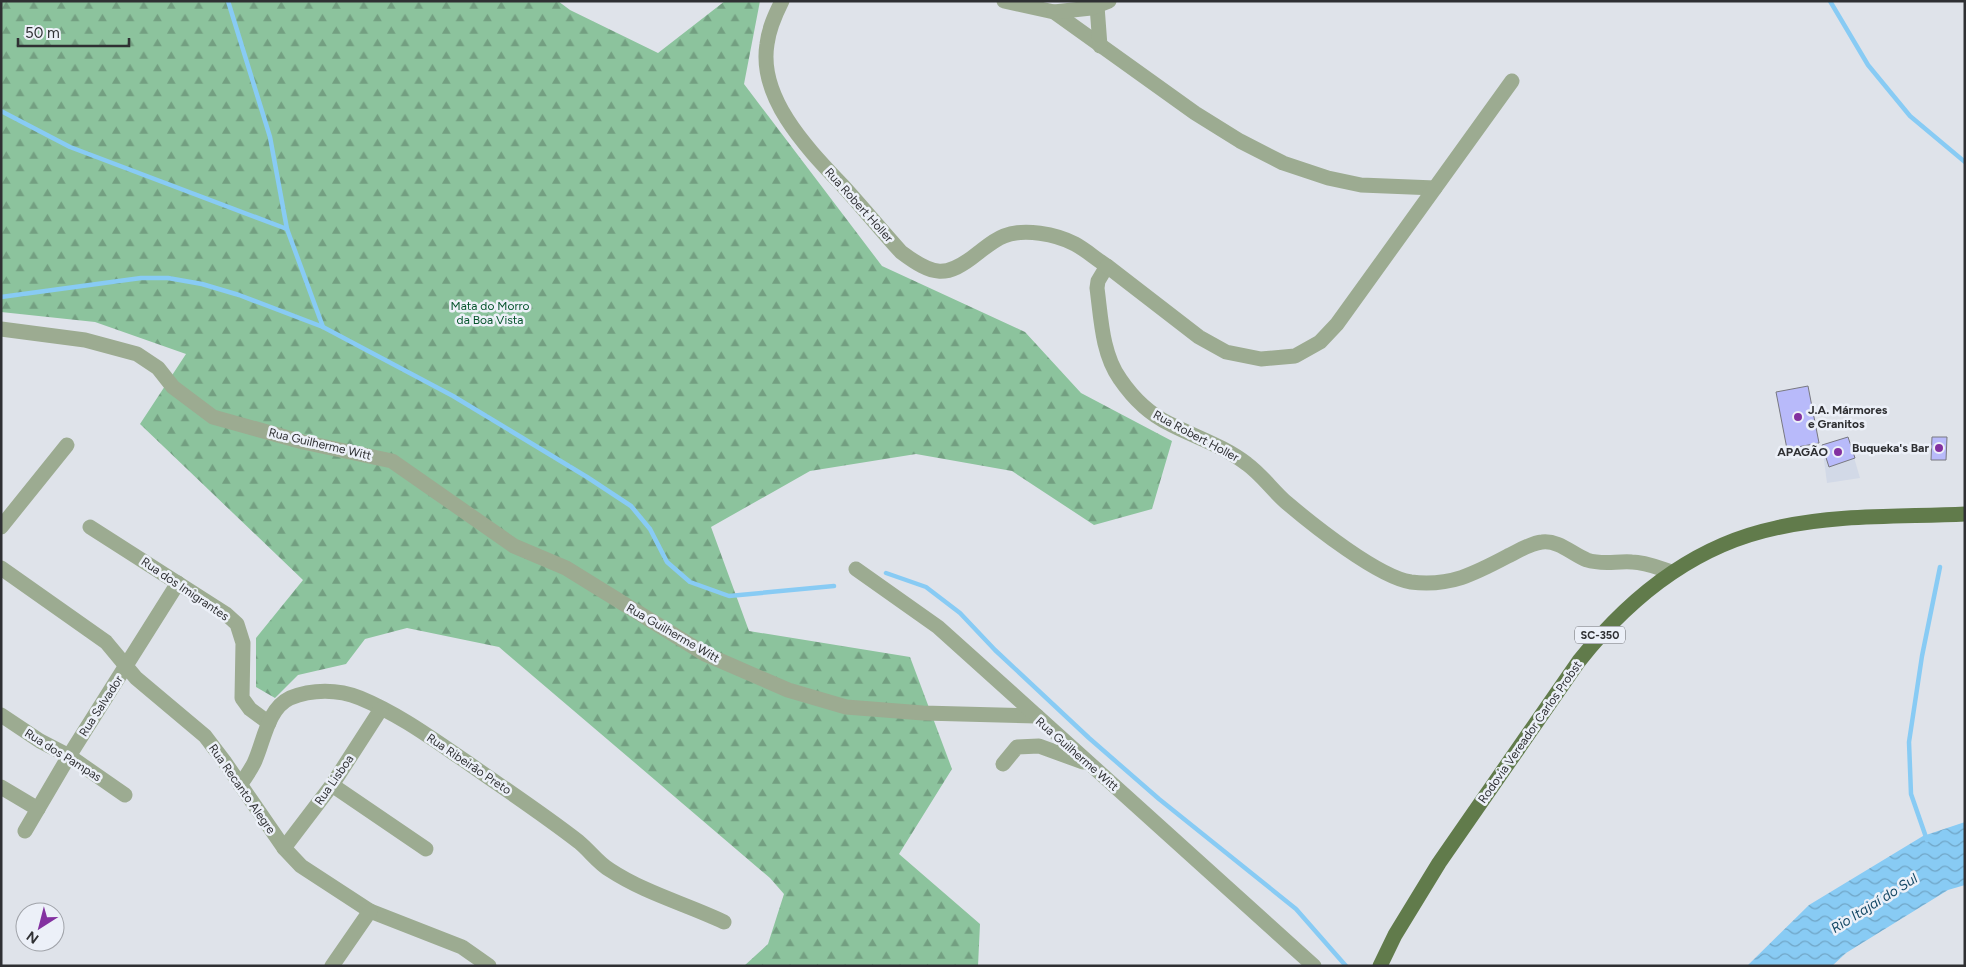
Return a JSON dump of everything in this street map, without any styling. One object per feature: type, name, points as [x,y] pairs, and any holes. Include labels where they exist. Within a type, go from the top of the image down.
[{"type":"main road","name":"Rodovia Vereador Carlos Probst","points":[[1380,966],[1410,909],[1439,863],[1579,661],[1598,637],[1647,591],[1672,572],[1713,549],[1741,537],[1776,528],[1816,521],[1962,512]]},
{"type":"street","name":"Rua Robert Holler","points":[[782,1],[771,24],[766,46],[767,67],[777,100],[800,139],[901,252],[918,265],[937,272],[952,270],[965,264],[993,242],[1005,236],[1021,233],[1050,235],[1074,243],[1107,266],[1098,281],[1097,288],[1108,353],[1118,378],[1134,397],[1149,412],[1168,424],[1226,450],[1246,463],[1286,502],[1375,568],[1409,582],[1431,583],[1460,580],[1528,546],[1542,542],[1556,544],[1596,562],[1631,562],[1672,572]]},
{"type":"street","points":[[1004,1],[1054,12],[1103,4],[1100,46]]},
{"type":"street","points":[[1054,12],[1195,113],[1240,141],[1283,163],[1328,178],[1360,185],[1434,188]]},
{"type":"street","points":[[1107,266],[1199,337],[1226,352],[1261,359],[1295,356],[1320,342],[1337,324],[1512,81]]},
{"type":"street","name":"Rua Guilherme Witt","points":[[1,329],[85,340],[137,354],[158,368],[173,387],[213,417],[303,442],[392,461],[514,546],[566,568],[705,654],[788,690],[846,707],[923,713],[1038,716],[1314,966]]},
{"type":"street","points":[[1,527],[67,445]]},
{"type":"street","name":"Rua dos Imigrantes","points":[[90,527],[226,614],[237,624],[243,643],[242,698],[250,709],[269,723]]},
{"type":"street","name":"Rua Recanto Alegre","points":[[1,568],[106,642],[136,678],[205,736],[284,848],[301,866],[370,911],[462,947],[489,966]]},
{"type":"street","points":[[856,569],[938,627],[1038,716]]},
{"type":"street","name":"Rua Salvador","points":[[25,830],[69,756],[178,583]]},
{"type":"street","name":"Rua Ribeirão Preto","points":[[240,785],[255,761],[269,723],[279,706],[284,702],[310,692],[326,691],[360,698],[434,740],[535,809],[581,843],[608,869],[641,887],[690,906],[724,922]]},
{"type":"street","name":"Rua Lisboa","points":[[284,848],[332,785],[381,709]]},
{"type":"street","name":"Rua dos Pampas","points":[[1,716],[40,741],[69,756],[125,795]]},
{"type":"street","points":[[1003,764],[1017,747],[1039,746],[1090,764]]},
{"type":"street","points":[[332,785],[426,849]]},
{"type":"street","points":[[1,787],[38,809]]},
{"type":"street","points":[[332,966],[370,911]]},
{"type":"shaded area","points":[[1848,437],[1860,478],[1827,483],[1822,445]]},
{"type":"green space","name":"Mata do Morro da Boa Vista","points":[[1,1],[558,1],[570,10],[658,53],[725,1],[760,1],[744,84],[882,266],[1025,332],[1081,393],[1172,441],[1152,509],[1094,525],[1012,471],[916,454],[810,471],[711,527],[749,631],[910,657],[952,769],[899,854],[980,924],[978,966],[744,966],[768,944],[784,894],[770,878],[499,647],[407,628],[365,639],[346,664],[298,675],[275,698],[256,687],[256,638],[303,580],[140,424],[186,354],[95,322],[1,312]]},
{"type":"water","name":"Rio Itajaí do Sul","points":[[1965,822],[1965,885],[1948,890],[1846,953],[1832,966],[1747,966],[1809,905],[1923,836]]},
{"type":"building","name":"J.A. Mármores e Granitos","points":[[1808,386],[1819,443],[1787,449],[1776,392]]},
{"type":"building","name":"APAGÃO","points":[[1848,437],[1855,458],[1829,467],[1822,445]]},
{"type":"building","name":"Buqueka's Bar","points":[[1932,437],[1947,437],[1946,460],[1931,460]]},
{"type":"waterway","points":[[228,1],[270,137],[287,229],[323,327]]},
{"type":"waterway","points":[[1830,1],[1868,65],[1910,116],[1965,162]]},
{"type":"waterway","points":[[1,111],[70,147],[287,229]]},
{"type":"waterway","points":[[1,297],[141,278],[168,278],[202,284],[239,295],[323,327],[453,396],[587,477],[631,506],[650,529],[667,562],[690,582],[729,596],[834,586]]},
{"type":"waterway","points":[[1927,840],[1911,794],[1909,742],[1922,656],[1940,567]]},
{"type":"waterway","points":[[886,573],[926,587],[960,613],[995,650],[1089,738],[1159,799],[1296,909],[1346,966]]},
{"type":"place","name":"J.A. Mármores e Granitos","points":[[1798,417]]},
{"type":"place","name":"Buqueka's Bar","points":[[1939,448]]},
{"type":"place","name":"APAGÃO","points":[[1838,452]]}]
